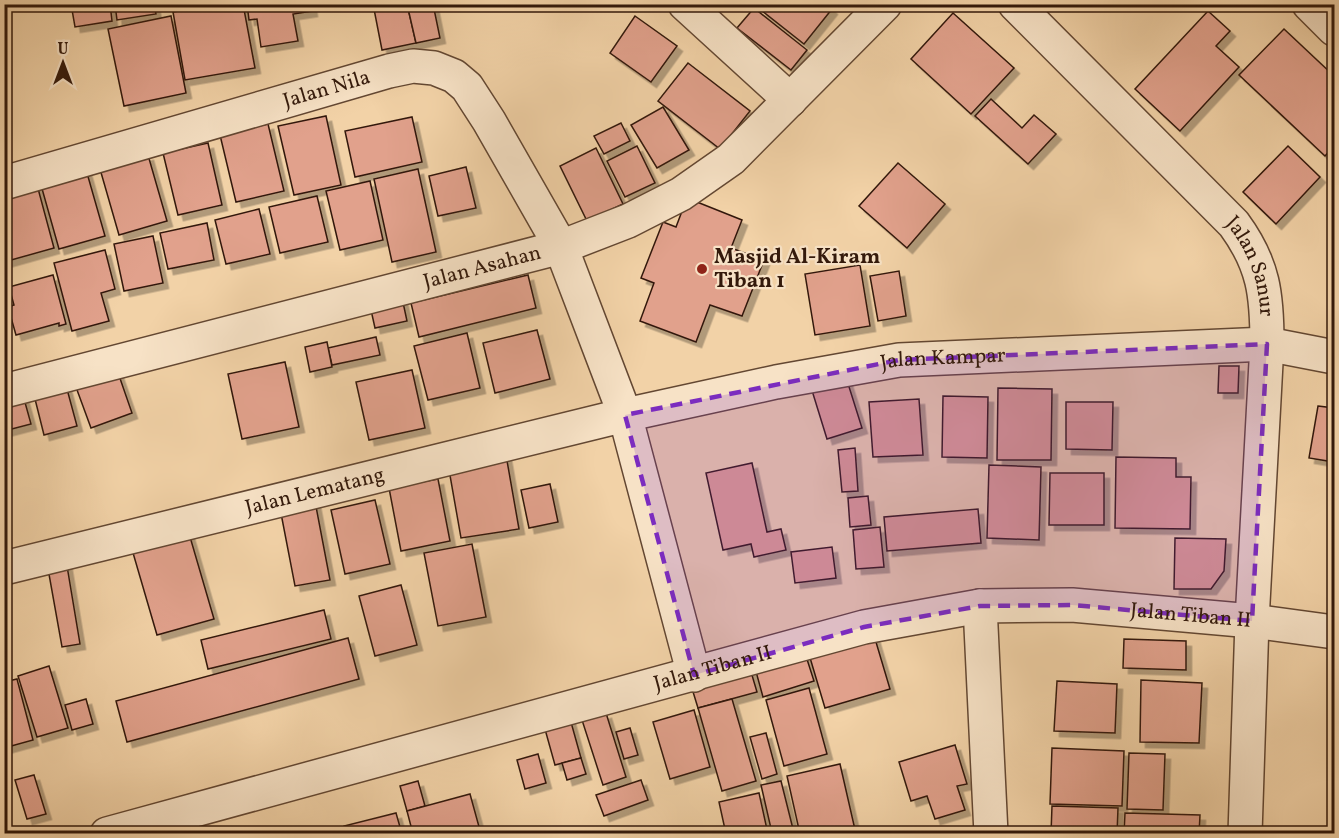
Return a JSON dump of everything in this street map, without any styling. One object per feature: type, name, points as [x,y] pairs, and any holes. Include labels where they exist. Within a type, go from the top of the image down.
[{"type":"street","points":[[685,4],[790,100]]},
{"type":"street","name":"Jalan Asahan","points":[[4,391],[561,247],[628,221],[681,194],[731,159],[885,4]]},
{"type":"street","name":"Jalan Sanur","points":[[1015,4],[1234,224],[1249,244],[1261,273],[1267,307],[1267,344],[1252,621],[1245,834]]},
{"type":"street","points":[[1309,4],[1335,29]]},
{"type":"street","name":"Jalan Nila","points":[[4,183],[389,71],[413,66],[434,68],[454,76],[467,87],[489,121],[561,247],[625,415],[693,675]]},
{"type":"street","name":"Jalan Kampar","points":[[625,415],[776,382],[899,360],[1267,344],[1335,357]]},
{"type":"street","name":"Jalan Lematang","points":[[4,568],[625,415]]},
{"type":"street","name":"Jalan Tiban II","points":[[107,834],[864,627],[980,606],[1072,605],[1252,621],[1335,632]]},
{"type":"street","points":[[980,606],[991,834]]},
{"type":"highlighted area","points":[[1267,344],[1252,621],[1072,605],[980,606],[864,627],[694,675],[625,415],[899,360]]},
{"type":"building","points":[[71,4],[110,4],[112,21],[75,27]]},
{"type":"building","points":[[115,4],[154,4],[156,14],[117,20]]},
{"type":"building","points":[[218,4],[243,4],[255,68],[185,80],[173,12]]},
{"type":"building","points":[[247,4],[311,4],[312,11],[293,14],[298,41],[261,47],[257,19],[249,20]]},
{"type":"building","points":[[373,4],[407,4],[416,43],[382,50]]},
{"type":"building","points":[[407,4],[433,4],[440,38],[416,43]]},
{"type":"building","points":[[765,4],[827,4],[832,9],[804,44],[761,10]]},
{"type":"building","points":[[754,8],[807,50],[791,70],[737,28]]},
{"type":"building","points":[[1208,11],[1230,31],[1216,46],[1239,67],[1180,131],[1135,89]]},
{"type":"building","points":[[953,13],[1014,68],[971,114],[911,59]]},
{"type":"building","points":[[171,16],[186,93],[124,106],[108,29]]},
{"type":"building","points":[[635,16],[677,46],[651,82],[610,53]]},
{"type":"building","points":[[1284,29],[1334,76],[1334,146],[1325,156],[1239,75]]},
{"type":"building","points":[[688,63],[750,111],[720,149],[658,101]]},
{"type":"building","points":[[991,99],[1022,128],[1034,115],[1056,134],[1028,164],[975,116]]},
{"type":"building","points":[[663,107],[689,150],[657,168],[631,125]]},
{"type":"building","points":[[326,116],[341,185],[294,195],[278,126]]},
{"type":"building","points":[[412,117],[422,162],[355,177],[345,131]]},
{"type":"building","points":[[621,123],[630,141],[604,154],[594,136]]},
{"type":"building","points":[[268,124],[284,191],[236,202],[220,135]]},
{"type":"building","points":[[208,143],[222,205],[178,215],[163,153]]},
{"type":"building","points":[[637,146],[655,183],[625,197],[607,161]]},
{"type":"building","points":[[1288,146],[1320,177],[1276,224],[1243,192]]},
{"type":"building","points":[[596,148],[623,204],[587,221],[560,166]]},
{"type":"building","points":[[148,155],[167,221],[119,235],[100,169]]},
{"type":"building","points":[[898,163],[945,204],[907,248],[859,206]]},
{"type":"building","points":[[85,166],[105,236],[59,249],[39,178]]},
{"type":"building","points":[[466,167],[476,208],[438,216],[429,176]]},
{"type":"building","points":[[418,169],[436,252],[392,262],[374,179]]},
{"type":"building","points":[[36,181],[54,248],[4,262],[4,189]]},
{"type":"building","points":[[370,181],[383,240],[340,250],[326,191]]},
{"type":"building","points":[[317,196],[328,242],[280,253],[269,207]]},
{"type":"building","name":"Masjid Al-Kiram Tiban 1","points":[[687,198],[742,220],[731,248],[764,260],[742,316],[710,305],[696,342],[640,321],[654,283],[641,278],[663,222],[676,227]]},
{"type":"building","points":[[259,209],[270,254],[226,264],[215,220]]},
{"type":"building","points":[[207,223],[214,260],[168,269],[160,233]]},
{"type":"building","points":[[153,236],[163,283],[124,291],[114,244]]},
{"type":"building","points":[[105,250],[115,289],[101,293],[109,321],[72,331],[54,263]]},
{"type":"building","points":[[860,265],[870,326],[815,335],[805,274]]},
{"type":"building","points":[[899,271],[906,316],[878,321],[870,276]]},
{"type":"building","points":[[53,275],[66,324],[59,326],[59,323],[16,335],[8,307],[14,305],[9,287]]},
{"type":"building","points":[[528,275],[536,308],[419,337],[411,303]]},
{"type":"building","points":[[401,293],[407,321],[375,328],[369,301]]},
{"type":"building","points":[[537,330],[550,379],[495,393],[483,343]]},
{"type":"building","points":[[467,333],[480,388],[428,400],[414,346]]},
{"type":"building","points":[[376,337],[380,355],[332,365],[328,348]]},
{"type":"building","points":[[327,342],[332,367],[310,372],[305,347]]},
{"type":"building","points":[[285,362],[299,427],[242,439],[228,374]]},
{"type":"building","points":[[115,364],[132,413],[91,428],[73,379]]},
{"type":"building","points":[[1219,366],[1239,366],[1238,393],[1218,393]]},
{"type":"building","points":[[412,370],[425,428],[369,440],[356,382]]},
{"type":"building","points":[[845,374],[862,428],[827,439],[810,384]]},
{"type":"building","points":[[64,378],[77,426],[44,435],[32,387]]},
{"type":"building","points":[[21,388],[31,424],[4,431],[4,393]]},
{"type":"building","points":[[998,388],[1052,389],[1051,460],[997,460]]},
{"type":"building","points":[[943,396],[988,397],[987,458],[942,457]]},
{"type":"building","points":[[919,399],[923,455],[873,457],[869,402]]},
{"type":"building","points":[[1066,402],[1113,402],[1112,450],[1066,449]]},
{"type":"building","points":[[1318,406],[1334,408],[1334,462],[1309,458]]},
{"type":"building","points":[[855,448],[858,491],[842,492],[838,450]]},
{"type":"building","points":[[506,455],[519,529],[461,538],[448,464]]},
{"type":"building","points":[[1116,457],[1176,458],[1176,477],[1191,477],[1190,529],[1115,528]]},
{"type":"building","points":[[752,463],[767,532],[781,529],[786,550],[754,557],[751,544],[723,550],[706,473]]},
{"type":"building","points":[[989,465],[1041,467],[1039,540],[987,538]]},
{"type":"building","points":[[1050,473],[1104,473],[1104,525],[1049,525]]},
{"type":"building","points":[[438,479],[450,541],[401,551],[389,488]]},
{"type":"building","points":[[550,484],[558,522],[529,528],[521,490]]},
{"type":"building","points":[[314,496],[330,580],[295,586],[279,503]]},
{"type":"building","points":[[868,496],[871,525],[850,527],[848,498]]},
{"type":"building","points":[[375,500],[390,564],[345,574],[331,510]]},
{"type":"building","points":[[978,509],[981,543],[887,551],[884,517]]},
{"type":"building","points":[[880,527],[884,567],[856,569],[853,530]]},
{"type":"building","points":[[188,530],[214,619],[157,635],[131,546]]},
{"type":"building","points":[[1175,538],[1226,539],[1224,571],[1211,589],[1174,589]]},
{"type":"building","points":[[472,544],[486,617],[438,626],[424,553]]},
{"type":"building","points":[[832,547],[836,578],[795,583],[791,552]]},
{"type":"building","points":[[66,560],[80,644],[62,647],[47,563]]},
{"type":"building","points":[[401,585],[417,645],[375,656],[359,596]]},
{"type":"building","points":[[324,610],[331,639],[208,669],[201,640]]},
{"type":"building","points":[[873,632],[890,689],[825,708],[808,651]]},
{"type":"building","points":[[348,638],[359,679],[127,742],[116,701]]},
{"type":"building","points":[[1124,639],[1186,641],[1186,670],[1123,668]]},
{"type":"building","points":[[805,653],[814,681],[763,697],[755,668]]},
{"type":"building","points":[[749,665],[757,692],[698,708],[690,682]]},
{"type":"building","points":[[49,666],[68,728],[37,737],[18,676]]},
{"type":"building","points":[[17,679],[33,740],[4,748],[4,682]]},
{"type":"building","points":[[1141,680],[1202,683],[1199,743],[1140,742]]},
{"type":"building","points":[[1057,681],[1117,684],[1115,733],[1054,731]]},
{"type":"building","points":[[809,688],[827,754],[784,766],[766,700]]},
{"type":"building","points":[[86,699],[93,724],[72,730],[65,705]]},
{"type":"building","points":[[732,699],[756,781],[722,791],[698,708]]},
{"type":"building","points":[[694,710],[710,767],[670,779],[653,722]]},
{"type":"building","points":[[606,713],[626,777],[603,785],[582,720]]},
{"type":"building","points":[[569,715],[581,758],[555,765],[543,722]]},
{"type":"building","points":[[630,728],[638,755],[624,759],[616,732]]},
{"type":"building","points":[[766,733],[777,774],[762,779],[750,737]]},
{"type":"building","points":[[955,745],[967,784],[957,786],[965,810],[935,819],[927,796],[911,801],[899,762]]},
{"type":"building","points":[[1052,748],[1124,751],[1122,806],[1050,804]]},
{"type":"building","points":[[1129,753],[1165,754],[1163,810],[1127,809]]},
{"type":"building","points":[[538,754],[546,783],[525,789],[517,760]]},
{"type":"building","points":[[581,758],[586,774],[567,780],[562,763]]},
{"type":"building","points":[[840,764],[856,834],[800,834],[787,776]]},
{"type":"building","points":[[34,775],[46,814],[27,819],[15,780]]},
{"type":"building","points":[[641,780],[648,800],[604,816],[596,795]]},
{"type":"building","points":[[418,781],[425,806],[407,811],[400,786]]},
{"type":"building","points":[[781,781],[793,829],[772,833],[761,785]]},
{"type":"building","points":[[759,793],[768,834],[726,834],[719,802]]},
{"type":"building","points":[[470,794],[481,834],[413,834],[407,811]]},
{"type":"building","points":[[1052,806],[1118,808],[1117,834],[1051,834]]},
{"type":"building","points":[[396,813],[402,834],[345,834],[344,826]]},
{"type":"building","points":[[1125,813],[1200,815],[1199,834],[1124,834]]},
{"type":"place","name":"Masjid Al-Kiram Tiban 1","points":[[702,269]]}]
